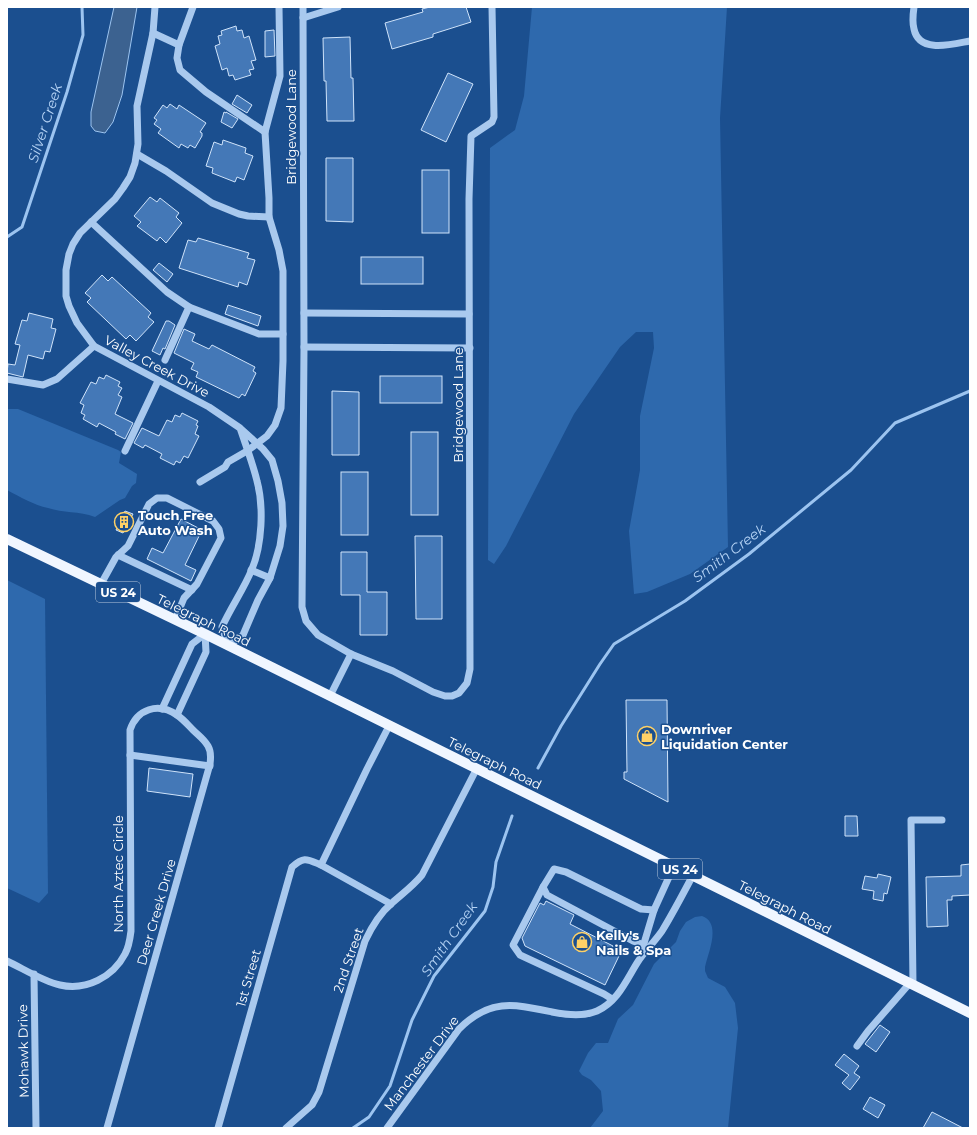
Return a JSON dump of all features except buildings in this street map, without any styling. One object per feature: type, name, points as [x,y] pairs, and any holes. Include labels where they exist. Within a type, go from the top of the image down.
[{"type":"main road","name":"Telegraph Road","points":[[7,539],[205,634],[970,1013]]},
{"type":"street","name":"Valley Creek Drive","points":[[155,7],[153,33],[137,106],[137,154],[133,171],[115,199],[80,233],[73,244],[67,262],[65,282],[66,296],[72,314],[84,334],[94,346],[209,407],[240,428],[272,460],[282,503],[283,526],[280,546],[270,578],[258,600],[243,635],[228,646]]},
{"type":"street","points":[[193,7],[179,45],[177,58],[180,70],[206,92],[265,132]]},
{"type":"street","points":[[200,482],[225,467],[228,462],[247,451],[267,436],[275,425],[281,408],[283,380],[283,271],[279,250],[269,217],[265,132],[280,76],[279,7]]},
{"type":"street","name":"Bridgewood Lane","points":[[303,7],[304,347],[302,607],[306,621],[318,635],[352,654],[433,692],[445,696],[452,696],[459,693],[464,688],[469,677],[469,199],[471,136],[492,122],[494,117],[492,7]]},
{"type":"street","points":[[303,18],[338,7]]},
{"type":"street","points":[[914,7],[914,31],[919,39],[926,44],[932,46],[970,41]]},
{"type":"street","points":[[153,33],[179,45]]},
{"type":"street","points":[[137,154],[166,171],[212,203],[239,214],[269,217]]},
{"type":"street","points":[[91,222],[167,292],[189,307],[259,334],[283,334]]},
{"type":"street","points":[[165,360],[189,307]]},
{"type":"street","points":[[304,313],[469,314]]},
{"type":"street","points":[[7,379],[43,384],[57,379],[94,346]]},
{"type":"street","points":[[304,347],[470,348]]},
{"type":"street","points":[[125,452],[158,381]]},
{"type":"street","points":[[228,646],[222,627],[252,570],[260,539],[258,482],[240,428]]},
{"type":"street","points":[[101,584],[118,555],[128,546],[149,504],[157,498],[167,498],[213,521],[220,529],[221,538],[197,584],[184,598],[175,620]]},
{"type":"street","points":[[118,555],[192,590]]},
{"type":"street","points":[[252,570],[270,578]]},
{"type":"street","points":[[162,709],[192,644],[205,634]]},
{"type":"street","points":[[176,715],[206,652],[205,634]]},
{"type":"street","points":[[330,696],[352,654]]},
{"type":"street","name":"Deer Creek Drive","points":[[107,1128],[210,766],[211,757],[208,745],[204,740],[176,715],[162,709]]},
{"type":"street","name":"North Aztec Circle","points":[[7,961],[50,982],[61,986],[72,987],[84,986],[107,976],[118,966],[126,954],[131,931],[130,730],[135,719],[145,711],[162,709]]},
{"type":"street","points":[[321,865],[389,726]]},
{"type":"street","points":[[130,755],[210,766]]},
{"type":"street","name":"2nd Street","points":[[286,1128],[312,1105],[319,1092],[365,941],[374,922],[422,875],[477,768]]},
{"type":"street","points":[[857,1046],[868,1030],[911,984],[911,820],[942,820]]},
{"type":"street","name":"1st Street","points":[[218,1128],[292,867],[300,860],[309,859],[391,904]]},
{"type":"street","name":"Manchester Drive","points":[[640,959],[654,910],[674,866]]},
{"type":"street","points":[[612,1000],[604,994],[520,955],[513,945],[542,887],[554,869],[566,872],[641,910],[654,910]]},
{"type":"street","name":"Manchester Drive","points":[[387,1128],[459,1028],[474,1015],[492,1008],[510,1005],[561,1014],[580,1015],[598,1010],[612,1000],[621,991],[640,959],[661,932],[678,904],[692,875]]},
{"type":"street","points":[[542,887],[547,895],[633,941],[644,945]]},
{"type":"street","name":"Mohawk Drive","points":[[34,974],[36,1128]]},
{"type":"shaded area","points":[[114,7],[137,7],[122,95],[113,122],[105,133],[95,131],[91,126],[91,112]]},
{"type":"shaded area","points":[[532,7],[727,7],[720,118],[728,547],[690,574],[647,592],[634,594],[629,531],[640,470],[640,416],[654,348],[653,332],[636,332],[620,347],[574,414],[506,546],[494,564],[488,560],[490,148],[515,130],[524,96]]},
{"type":"shaded area","points":[[7,409],[18,409],[118,450],[121,452],[119,463],[137,474],[136,483],[132,486],[125,498],[95,517],[43,507],[7,490]]},
{"type":"shaded area","points":[[7,580],[45,599],[48,893],[39,903],[7,888]]},
{"type":"shaded area","points":[[702,916],[708,920],[713,932],[705,971],[708,978],[725,987],[735,1003],[738,1028],[728,1128],[590,1128],[603,1111],[601,1091],[591,1080],[582,1075],[579,1071],[588,1053],[596,1043],[608,1043],[618,1019],[633,1005],[654,964],[676,942],[680,931],[686,922],[695,917]]},
{"type":"waterway","name":"Silver Creek","points":[[7,237],[22,227],[67,92],[83,35],[82,7]]},
{"type":"waterway","name":"Smith Creek","points":[[538,768],[561,726],[614,644],[685,601],[749,554],[851,470],[895,423],[970,391]]},
{"type":"waterway","name":"Smith Creek","points":[[353,1128],[369,1117],[390,1086],[412,1020],[434,976],[485,911],[493,887],[496,862],[512,816]]},
{"type":"place","name":"Touch Free Auto Wash","points":[[124,522]]},
{"type":"place","name":"Downriver Liquidation Center","points":[[647,736]]},
{"type":"place","name":"Kelly's Nails & Spa","points":[[582,942]]}]
